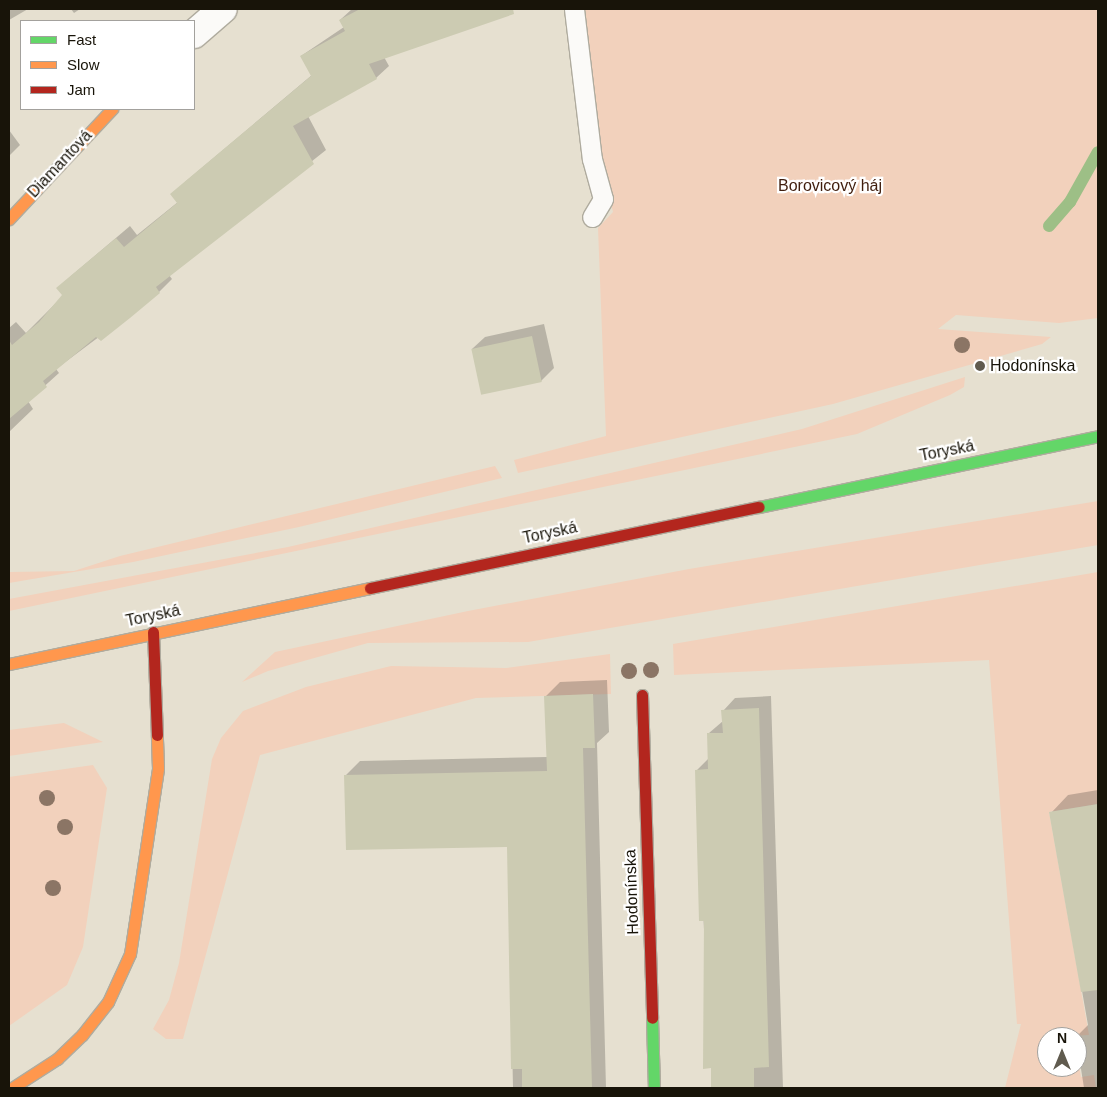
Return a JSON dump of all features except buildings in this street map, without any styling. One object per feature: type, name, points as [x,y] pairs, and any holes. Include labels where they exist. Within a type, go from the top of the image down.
[{"type":"street","points":[[195,33],[223,9]]},
{"type":"street","name":"Diamantová","points":[[9,219],[111,110]]},
{"type":"street","name":"Toryská","points":[[9,664],[153,632],[1098,436]]},
{"type":"street","points":[[12,1088],[57,1059],[82,1035],[108,1002],[130,954],[150,842],[158,768],[153,632]]},
{"type":"street","name":"Hodonínska","points":[[642,695],[654,1088]]},
{"type":"lane","points":[[574,9],[592,159],[603,199],[592,217]]},
{"type":"green space","name":"Borovicový háj","points":[[584,9],[1098,9],[1098,318],[1059,323],[956,315],[938,329],[1051,337],[1042,344],[833,404],[518,473],[514,460],[606,436],[598,228],[613,212],[596,139]]},
{"type":"green space","points":[[965,377],[964,387],[950,395],[857,434],[9,611],[9,599],[288,547],[802,429]]},
{"type":"green space","points":[[495,466],[502,478],[299,527],[133,562],[9,583],[9,572],[74,571],[120,556]]},
{"type":"green space","points":[[1098,501],[1098,545],[528,642],[368,643],[268,671],[242,682],[275,652],[468,611],[689,569]]},
{"type":"green space","points":[[1098,572],[1098,804],[1049,812],[1089,1035],[1087,1035],[1087,1027],[1037,1027],[1037,1077],[1087,1077],[1094,1075],[1096,1088],[1005,1088],[1021,1024],[1017,1024],[989,660],[674,675],[673,644]]},
{"type":"green space","points":[[610,654],[611,694],[476,698],[260,755],[183,1039],[166,1039],[153,1029],[169,1000],[179,963],[212,759],[221,738],[243,711],[306,687],[391,666],[506,668]]},
{"type":"green space","points":[[64,723],[103,742],[9,756],[9,730]]},
{"type":"green space","points":[[93,765],[107,788],[83,947],[67,985],[9,1026],[9,777]]},
{"type":"waterway","points":[[1049,226],[1070,202],[1098,152]]},
{"type":"traffic: fast","points":[[759,507],[1098,436]]},
{"type":"traffic: fast","points":[[652,1018],[654,1088]]},
{"type":"traffic: slow","points":[[9,219],[111,110]]},
{"type":"traffic: slow","points":[[9,664],[370,588]]},
{"type":"traffic: slow","points":[[12,1088],[57,1059],[82,1035],[108,1002],[130,954],[158,768],[157,735]]},
{"type":"traffic: jam","points":[[370,588],[759,507]]},
{"type":"traffic: jam","points":[[153,632],[157,735]]},
{"type":"traffic: jam","points":[[642,695],[652,1018]]},
{"type":"place","name":"Hodonínska","points":[[980,366]]}]
